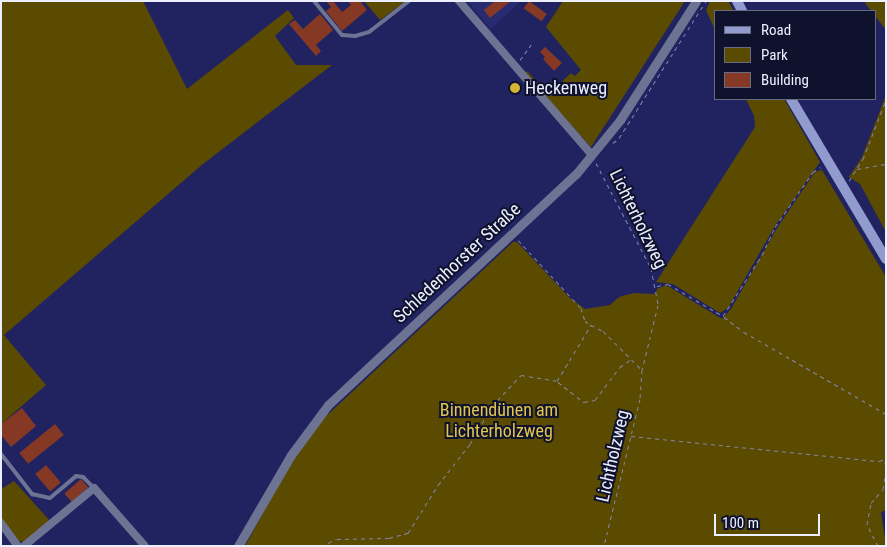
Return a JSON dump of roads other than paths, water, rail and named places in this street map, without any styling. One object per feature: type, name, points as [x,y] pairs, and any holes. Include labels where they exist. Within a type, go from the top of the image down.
[{"type":"main road","points":[[792,100],[886,259]]},
{"type":"street","points":[[459,1],[596,158]]},
{"type":"street","name":"Schledenhorster Straße","points":[[238,546],[291,454],[328,405],[596,158],[696,1]]},
{"type":"street","points":[[24,546],[94,488],[145,546]]},
{"type":"street","points":[[1,523],[18,546]]},
{"type":"lane","points":[[314,1],[342,35],[355,36],[369,32],[410,1]]},
{"type":"lane","points":[[1,454],[32,494],[50,498],[76,476],[83,477],[94,488]]},
{"type":"place","name":"Heckenweg","points":[[515,88]]},
{"type":"park label","name":"Binnendünen am Lichterholzweg","points":[[499,421]]}]
